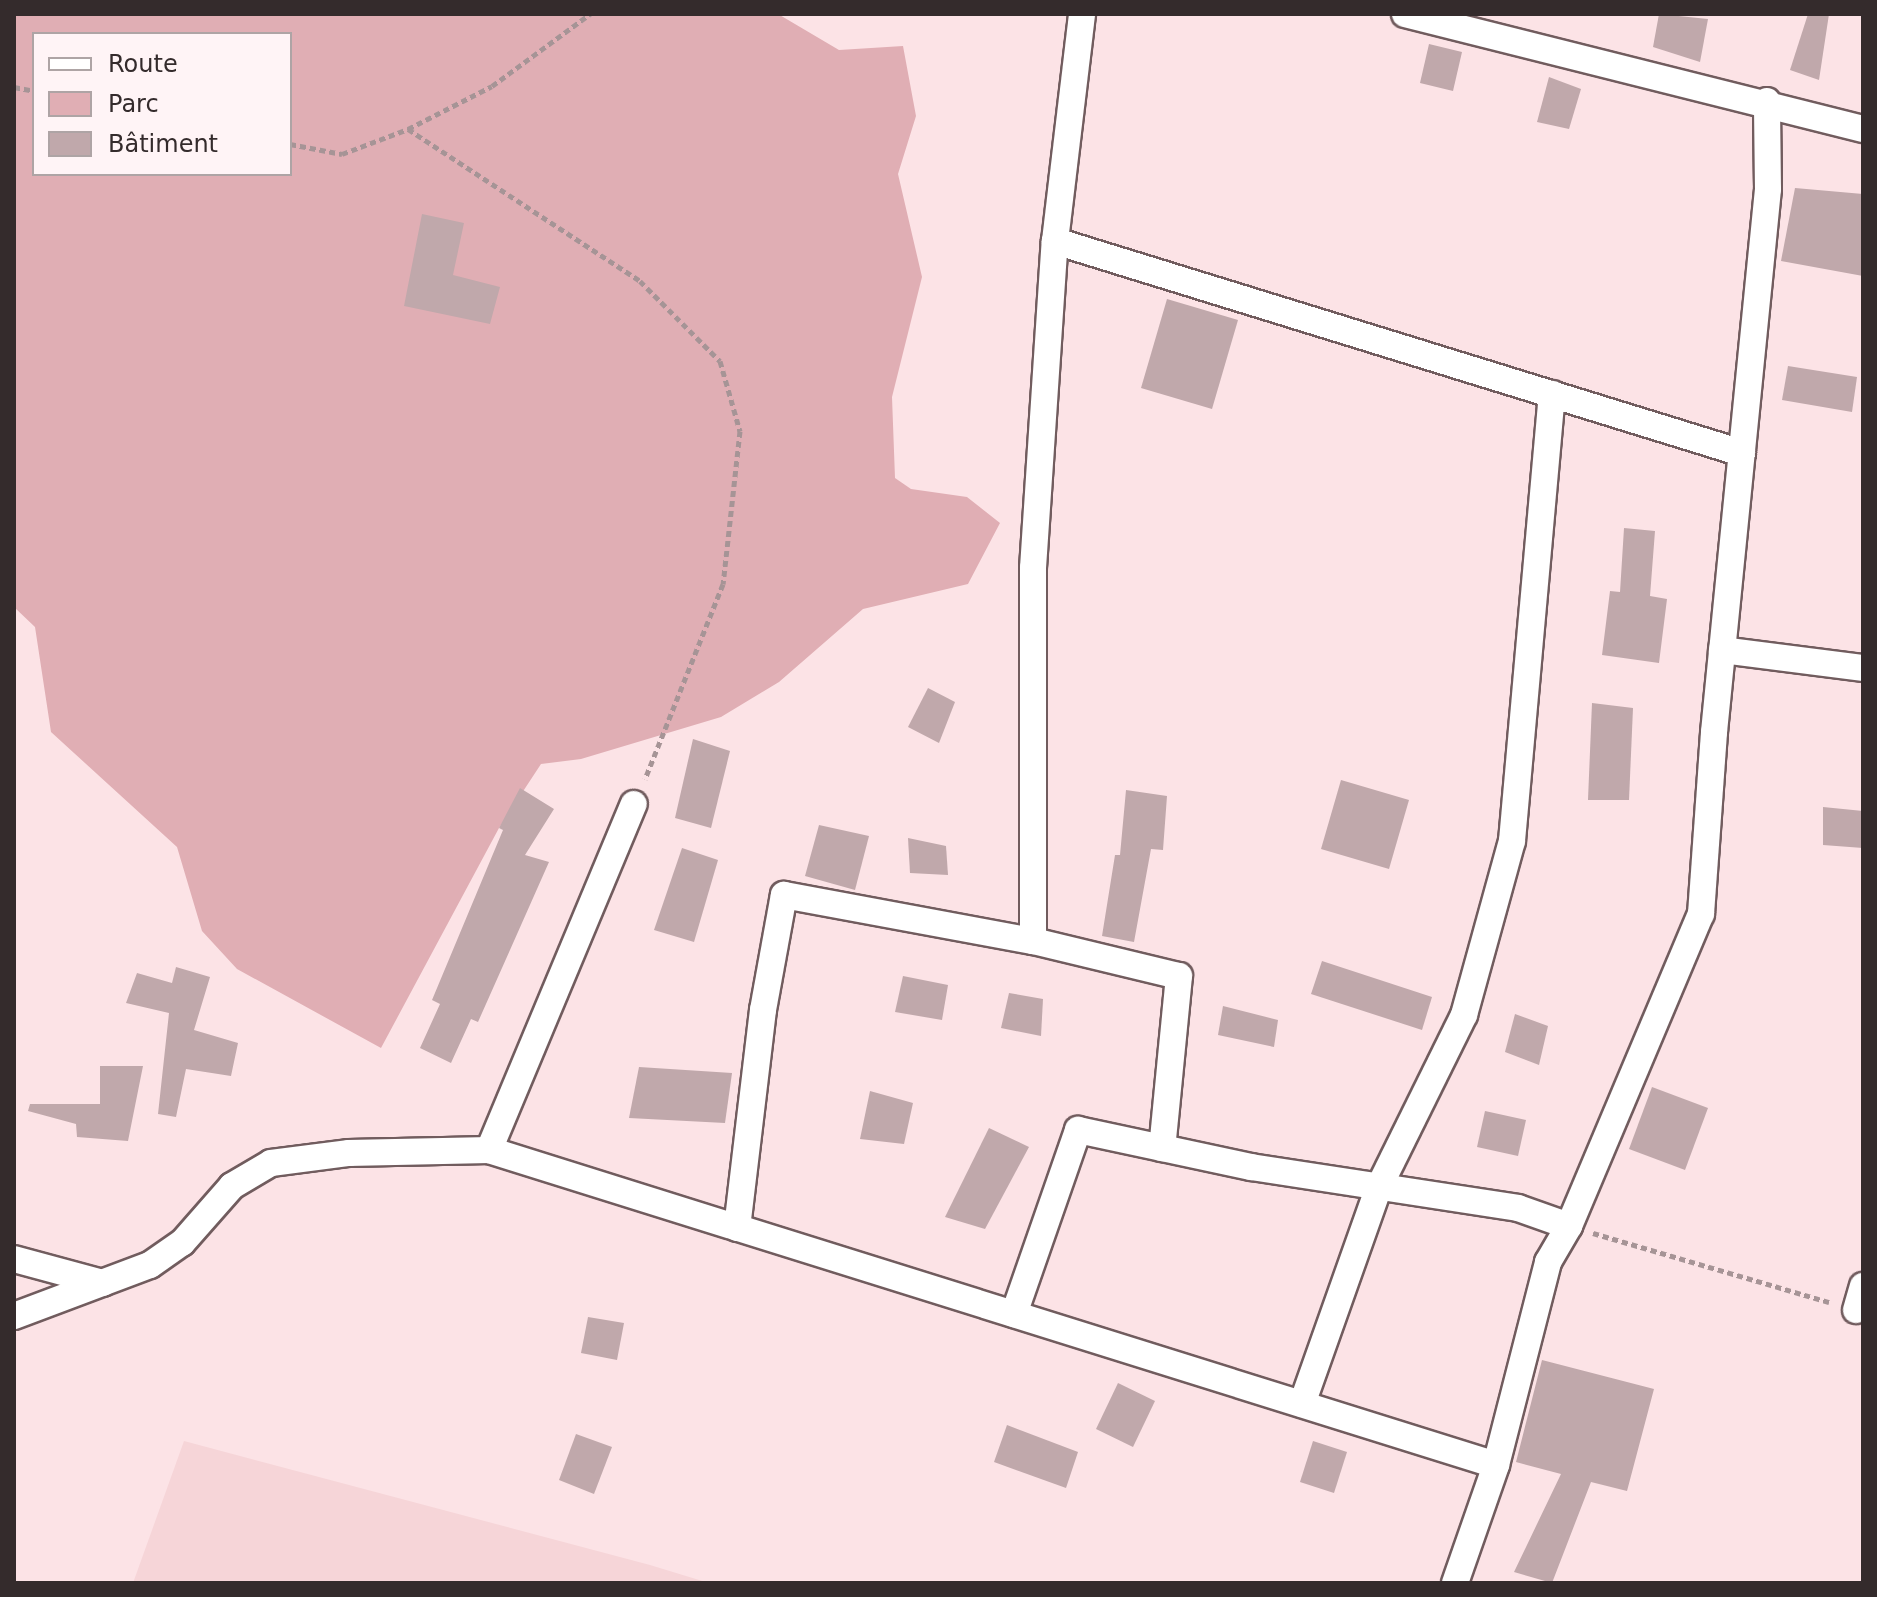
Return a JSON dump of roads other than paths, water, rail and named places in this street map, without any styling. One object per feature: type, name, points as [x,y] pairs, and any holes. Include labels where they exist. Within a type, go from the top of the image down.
[{"type":"street","points":[[1033,941],[1033,568],[1055,241],[1082,14]]},
{"type":"street","points":[[1405,14],[1767,101],[1863,129]]},
{"type":"street","points":[[1455,1583],[1496,1465],[1548,1262],[1569,1226],[1701,914],[1722,650],[1768,189],[1767,101]]},
{"type":"street","points":[[1055,241],[1742,453]]},
{"type":"street","points":[[1302,1404],[1379,1187],[1464,1015],[1512,841],[1552,394]]},
{"type":"street","points":[[1722,650],[1863,668]]},
{"type":"street","points":[[489,1150],[634,804]]},
{"type":"street","points":[[737,1228],[763,1010],[784,895],[1033,941],[1179,976],[1162,1148]]},
{"type":"street","points":[[1014,1314],[1078,1130],[1379,1187],[1518,1208],[1569,1226]]},
{"type":"street","points":[[14,1316],[150,1265],[182,1243],[232,1186],[271,1163],[349,1153],[489,1150],[1496,1465]]},
{"type":"street","points":[[14,1259],[103,1283]]}]
